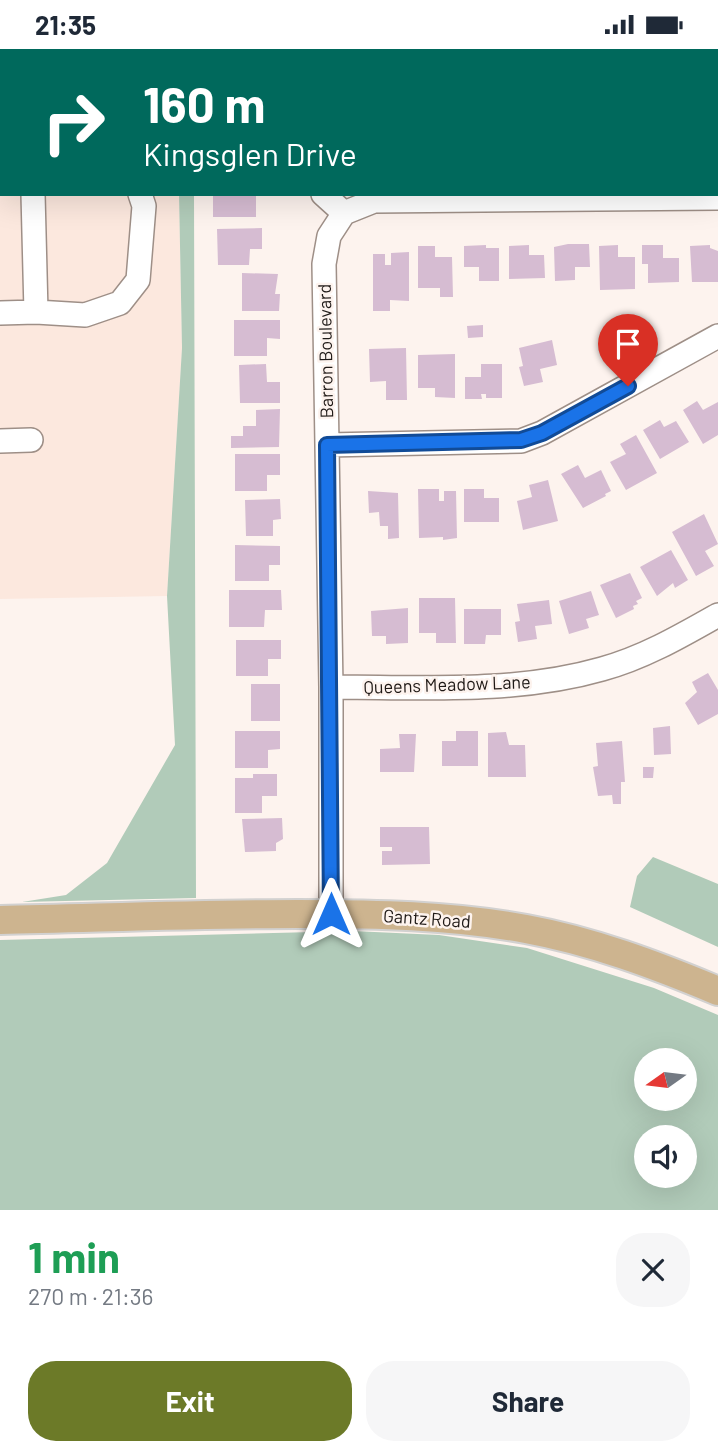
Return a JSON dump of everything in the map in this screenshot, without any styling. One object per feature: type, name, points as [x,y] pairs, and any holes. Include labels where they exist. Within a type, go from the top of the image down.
[{"type":"main road","name":"Gantz Road","points":[[0,920],[233,914],[402,914],[527,929],[652,963],[718,991]]},
{"type":"street","points":[[33,196],[36,312]]},
{"type":"street","points":[[0,313],[85,315],[120,303],[138,279],[144,206],[140,196]]},
{"type":"street","points":[[325,196],[344,213],[374,201],[718,198]]},
{"type":"street","name":"Barron Boulevard","points":[[331,914],[331,687],[324,264],[329,236],[344,213]]},
{"type":"street","points":[[327,445],[521,440],[542,433],[718,336]]},
{"type":"street","points":[[0,441],[31,440]]},
{"type":"street","name":"Queens Meadow Lane","points":[[331,687],[498,686],[555,680],[603,669],[648,653],[718,615]]},
{"type":"shaded area","points":[[0,196],[179,196],[182,348],[167,596],[0,599]]},
{"type":"green space","points":[[179,196],[194,196],[196,898],[22,902],[66,895],[107,863],[175,745],[167,596],[182,348]]},
{"type":"green space","points":[[653,857],[718,884],[718,947],[630,907],[637,876]]},
{"type":"green space","points":[[353,931],[439,935],[527,948],[654,988],[718,1015],[718,1210],[0,1210],[0,940]]},
{"type":"building","points":[[213,196],[256,196],[256,217],[213,217]]},
{"type":"building","points":[[262,228],[262,249],[250,249],[249,265],[218,265],[217,229]]},
{"type":"building","points":[[589,244],[590,267],[575,267],[575,280],[555,281],[554,247]]},
{"type":"building","points":[[486,245],[486,248],[499,248],[499,281],[479,281],[479,267],[464,267],[464,246]]},
{"type":"building","points":[[529,245],[529,255],[544,255],[545,278],[509,279],[509,246]]},
{"type":"building","points":[[618,245],[618,257],[635,257],[635,289],[600,290],[599,246]]},
{"type":"building","points":[[642,245],[663,245],[663,258],[679,258],[679,282],[648,283],[648,264],[642,264]]},
{"type":"building","points":[[710,245],[710,248],[718,251],[718,282],[692,282],[690,246]]},
{"type":"building","points":[[418,246],[435,246],[435,257],[452,257],[453,297],[440,297],[440,288],[418,288]]},
{"type":"building","points":[[409,252],[409,301],[390,300],[390,311],[373,311],[373,254],[385,254],[385,265],[391,265],[391,253]]},
{"type":"building","points":[[242,273],[278,274],[275,294],[280,294],[279,311],[242,311]]},
{"type":"building","points":[[234,320],[280,320],[280,339],[267,338],[267,356],[234,356]]},
{"type":"building","points":[[483,325],[483,337],[468,338],[467,326]]},
{"type":"building","points":[[552,340],[557,365],[540,369],[543,382],[524,386],[519,367],[523,366],[519,348]]},
{"type":"building","points":[[406,348],[407,400],[386,400],[386,381],[370,382],[369,349]]},
{"type":"building","points":[[455,354],[455,398],[435,397],[435,388],[418,388],[418,355]]},
{"type":"building","points":[[266,364],[267,382],[280,382],[280,403],[240,403],[239,365]]},
{"type":"building","points":[[481,364],[502,364],[502,398],[486,398],[486,394],[481,394],[482,399],[465,399],[465,377],[481,377]]},
{"type":"building","points":[[697,401],[703,410],[718,402],[718,435],[703,444],[683,410]]},
{"type":"building","points":[[280,409],[279,447],[231,448],[231,436],[243,436],[243,426],[256,426],[256,410]]},
{"type":"building","points":[[660,420],[664,427],[676,421],[689,442],[660,459],[643,430]]},
{"type":"building","points":[[636,435],[657,473],[626,490],[610,462],[626,454],[620,444]]},
{"type":"building","points":[[235,454],[280,454],[280,475],[267,475],[267,491],[235,491]]},
{"type":"building","points":[[578,465],[585,478],[601,470],[611,491],[583,508],[561,474]]},
{"type":"building","points":[[548,480],[558,521],[523,530],[517,501],[532,497],[529,485]]},
{"type":"building","points":[[418,489],[439,489],[439,501],[444,501],[444,491],[456,491],[457,538],[419,538]]},
{"type":"building","points":[[464,489],[484,489],[484,498],[499,498],[499,522],[464,522]]},
{"type":"building","points":[[368,491],[398,493],[399,538],[388,539],[388,526],[380,526],[379,512],[369,513]]},
{"type":"building","points":[[280,499],[281,519],[273,520],[273,536],[246,536],[245,500]]},
{"type":"building","points":[[704,514],[718,544],[705,551],[714,566],[696,576],[672,532]]},
{"type":"building","points":[[235,545],[280,546],[280,565],[269,565],[269,581],[235,581]]},
{"type":"building","points":[[671,550],[688,580],[675,588],[673,583],[657,596],[640,567]]},
{"type":"building","points":[[630,573],[642,598],[636,601],[638,604],[633,606],[634,609],[616,618],[600,585]]},
{"type":"building","points":[[229,590],[281,590],[282,610],[265,610],[264,627],[229,627]]},
{"type":"building","points":[[591,591],[599,615],[586,619],[589,628],[569,634],[559,601]]},
{"type":"building","points":[[419,598],[455,598],[456,643],[436,643],[436,633],[419,633]]},
{"type":"building","points":[[549,600],[552,624],[535,626],[537,639],[518,642],[515,622],[520,621],[517,604]]},
{"type":"building","points":[[408,608],[408,643],[386,644],[386,636],[372,636],[371,611]]},
{"type":"building","points":[[464,609],[501,609],[501,635],[486,635],[485,644],[464,644]]},
{"type":"building","points":[[236,640],[281,640],[281,659],[268,659],[268,676],[236,676]]},
{"type":"building","points":[[708,673],[718,690],[718,714],[698,725],[685,703],[697,692],[692,682]]},
{"type":"building","points":[[251,684],[280,684],[280,721],[251,721]]},
{"type":"building","points":[[670,726],[671,754],[654,755],[653,728]]},
{"type":"building","points":[[235,731],[280,731],[280,749],[268,750],[268,768],[235,768]]},
{"type":"building","points":[[456,731],[478,731],[478,766],[442,766],[442,741],[456,741]]},
{"type":"building","points":[[506,732],[509,745],[525,745],[526,777],[488,777],[488,733]]},
{"type":"building","points":[[399,734],[416,734],[414,772],[380,772],[380,749],[400,748]]},
{"type":"building","points":[[622,741],[625,782],[621,782],[621,804],[613,804],[612,795],[598,796],[593,767],[598,766],[596,743]]},
{"type":"building","points":[[643,767],[654,767],[653,778],[643,778]]},
{"type":"building","points":[[253,774],[277,774],[277,796],[262,796],[262,813],[235,813],[235,778],[253,778]]},
{"type":"building","points":[[282,818],[283,839],[276,843],[276,851],[245,852],[242,819]]},
{"type":"building","points":[[380,827],[429,827],[430,864],[382,865],[382,851],[392,851],[392,847],[380,847]]},
{"type":"route","points":[[331,914],[327,445],[491,443],[521,440],[542,433],[628,386]]}]
